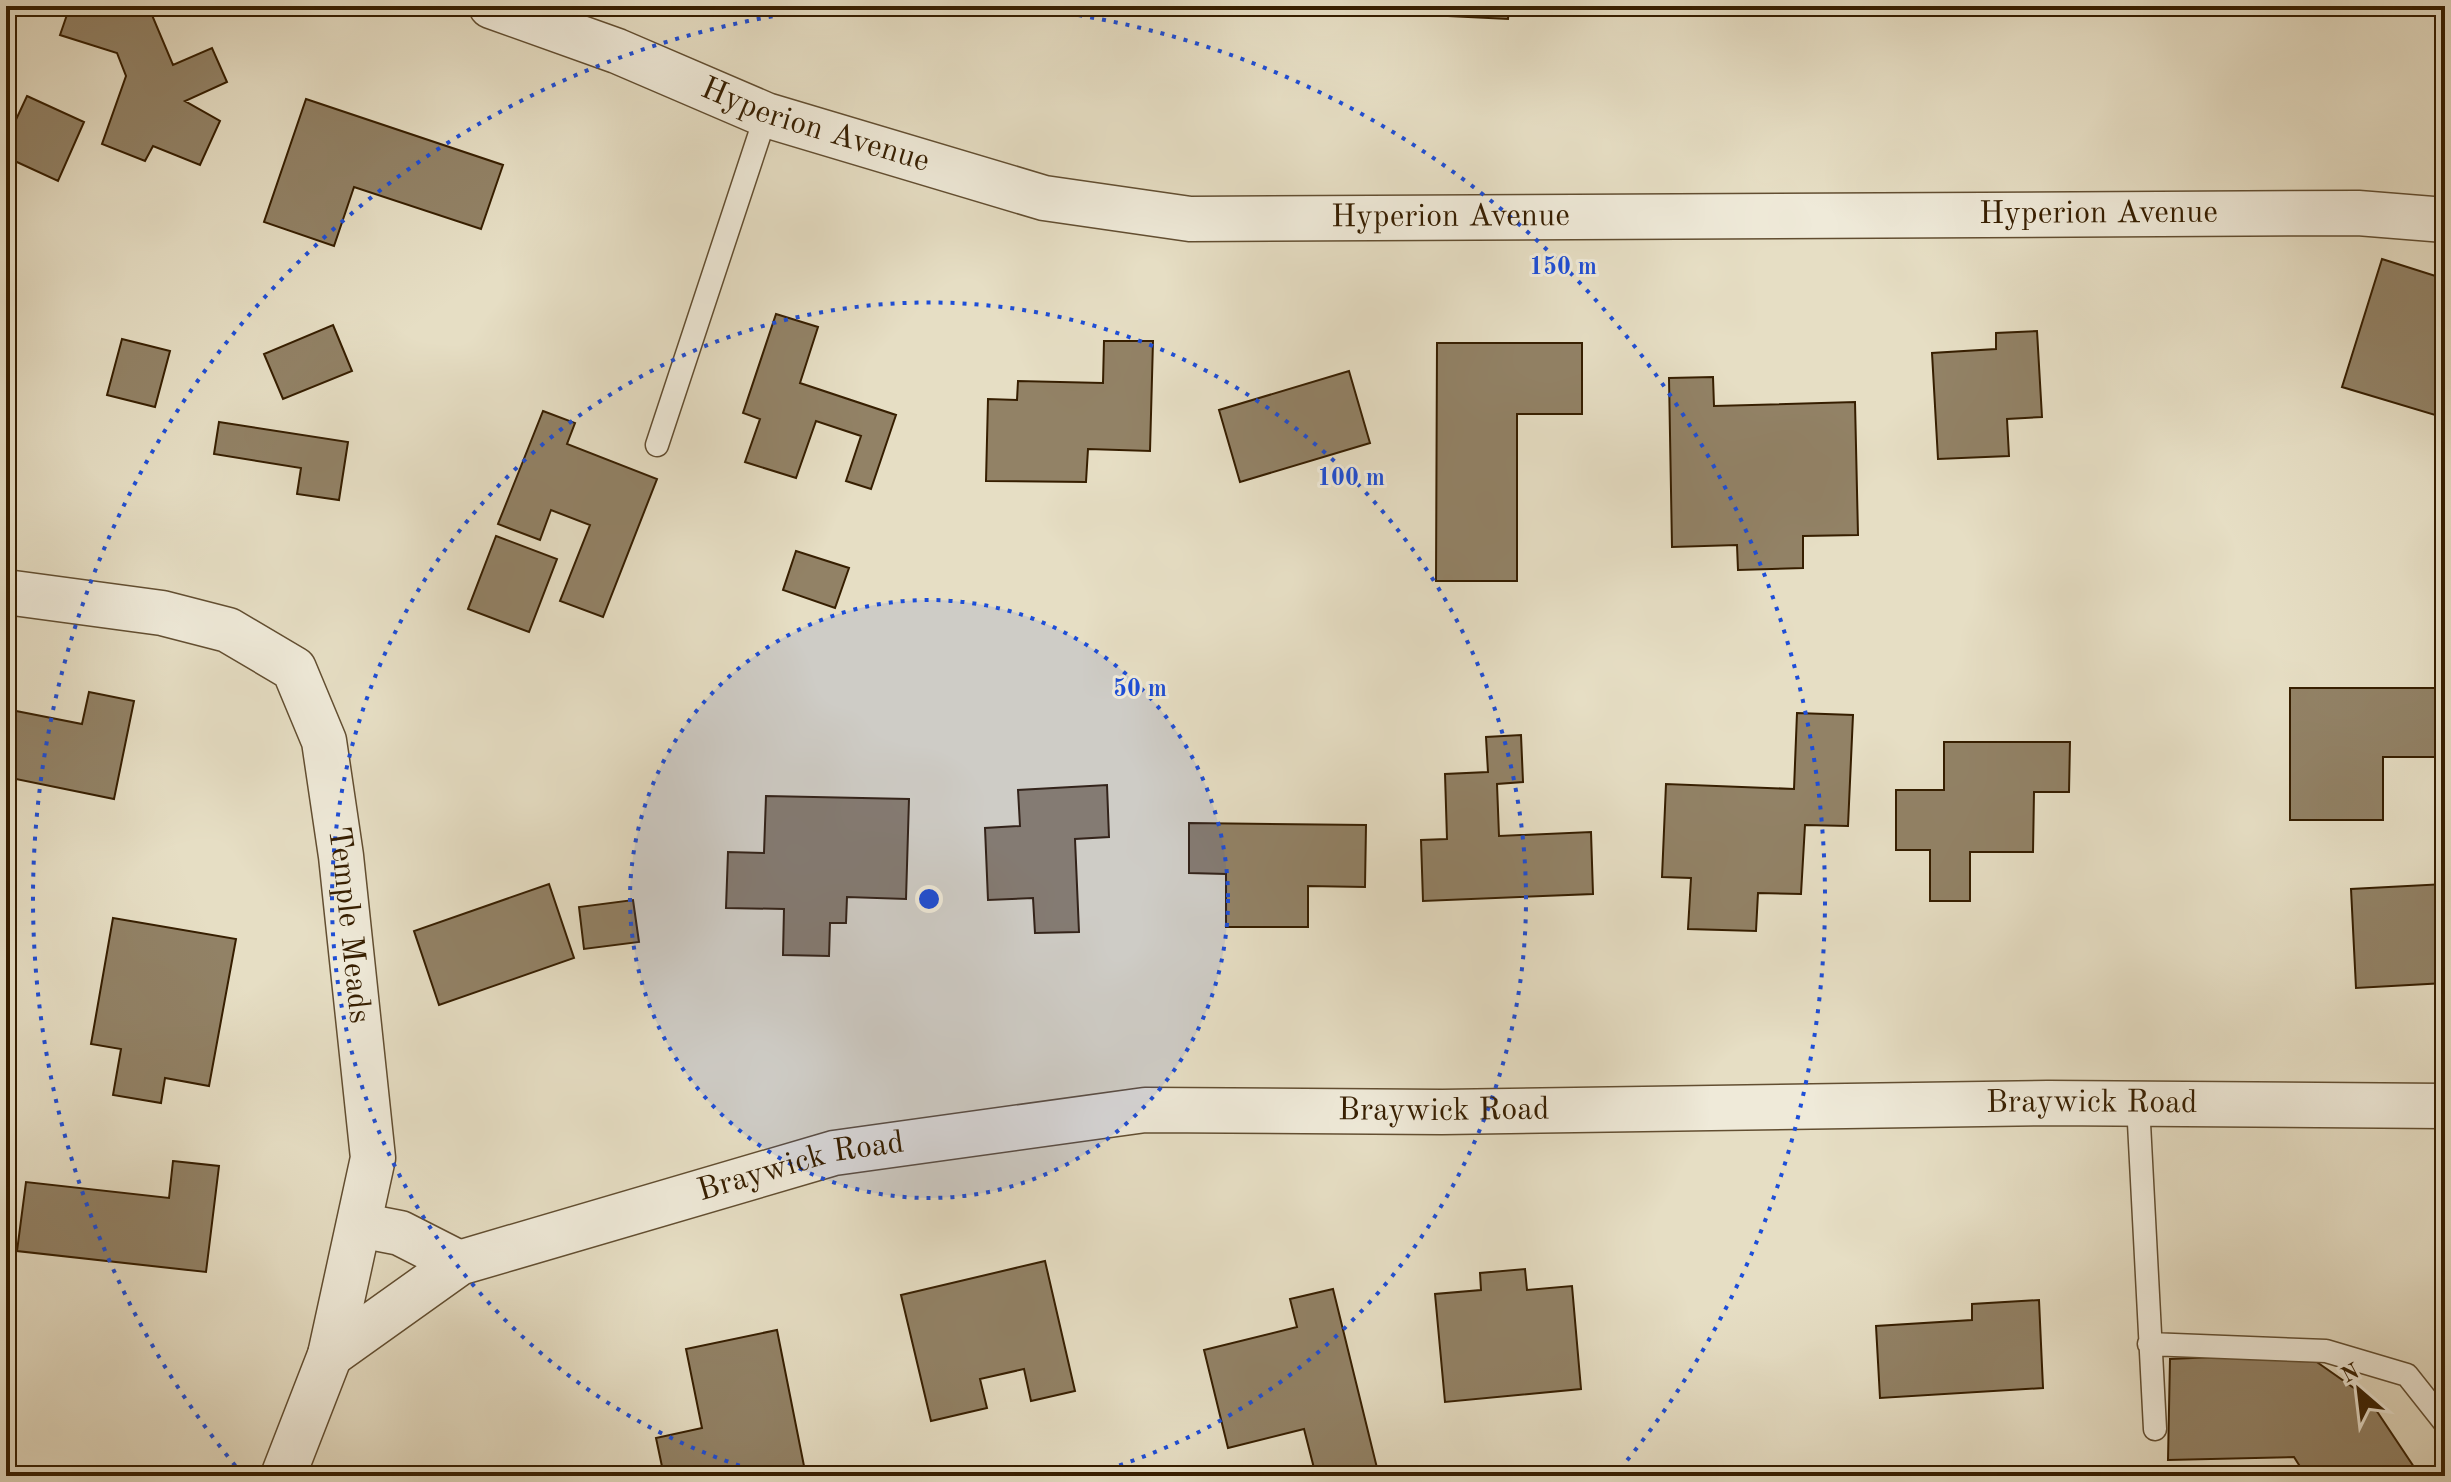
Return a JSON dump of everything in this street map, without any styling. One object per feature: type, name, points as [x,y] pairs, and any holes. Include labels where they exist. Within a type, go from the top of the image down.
[{"type":"street","name":"Hyperion Avenue","points":[[491,6],[617,51],[766,115],[1044,198],[1190,219],[2358,213],[2445,220]]},
{"type":"street","name":"Temple Meads","points":[[6,592],[162,613],[228,630],[294,669],[324,741],[341,856],[373,1158],[330,1355],[283,1476]]},
{"type":"street","name":"Braywick Road","points":[[330,1355],[459,1263],[834,1153],[1145,1110],[1442,1112],[2138,1104],[2445,1106]]},
{"type":"street","points":[[359,1225],[400,1233],[459,1263]]},
{"type":"lane","points":[[657,445],[766,115]]},
{"type":"lane","points":[[2138,1104],[2155,1429]]},
{"type":"lane","points":[[2149,1344],[2326,1351],[2407,1375],[2445,1423]]},
{"type":"building","points":[[70,6],[122,6],[152,15],[173,65],[212,48],[227,82],[185,101],[220,121],[200,165],[153,146],[145,161],[102,144],[126,76],[117,53],[60,35]]},
{"type":"building","points":[[1408,6],[1509,6],[1508,19],[1408,14]]},
{"type":"building","points":[[27,96],[84,122],[58,181],[6,157],[6,141]]},
{"type":"building","points":[[306,99],[503,165],[481,229],[354,187],[334,246],[264,222]]},
{"type":"building","points":[[2382,259],[2445,279],[2445,418],[2342,387]]},
{"type":"building","points":[[776,314],[818,327],[800,383],[896,415],[871,489],[846,481],[861,436],[816,421],[796,478],[745,462],[760,419],[743,413]]},
{"type":"building","points":[[333,325],[352,371],[283,399],[264,354]]},
{"type":"building","points":[[2037,331],[2042,417],[2007,419],[2009,456],[1938,459],[1932,353],[1996,349],[1996,333]]},
{"type":"building","points":[[122,339],[170,351],[155,407],[107,395]]},
{"type":"building","points":[[1104,341],[1153,341],[1150,451],[1088,449],[1086,482],[986,481],[988,399],[1017,400],[1018,381],[1103,383]]},
{"type":"building","points":[[1437,343],[1582,343],[1582,414],[1517,414],[1517,581],[1436,581]]},
{"type":"building","points":[[1349,371],[1370,443],[1240,482],[1219,410]]},
{"type":"building","points":[[1713,377],[1714,406],[1855,402],[1858,535],[1803,536],[1803,568],[1738,570],[1737,545],[1672,547],[1669,378]]},
{"type":"building","points":[[543,411],[575,423],[567,444],[657,479],[603,617],[560,601],[590,525],[551,510],[540,540],[498,524]]},
{"type":"building","points":[[219,422],[348,442],[339,500],[297,494],[301,468],[214,454]]},
{"type":"building","points":[[496,536],[557,559],[529,632],[468,609]]},
{"type":"building","points":[[796,551],[849,568],[835,608],[783,590]]},
{"type":"building","points":[[2290,688],[2438,688],[2438,757],[2383,757],[2383,820],[2290,820]]},
{"type":"building","points":[[89,692],[134,701],[114,799],[6,777],[6,709],[82,724]]},
{"type":"building","points":[[1797,713],[1853,715],[1848,826],[1805,825],[1801,894],[1758,893],[1756,931],[1688,929],[1691,878],[1662,877],[1666,784],[1794,789]]},
{"type":"building","points":[[1521,735],[1523,782],[1497,784],[1499,836],[1591,832],[1593,894],[1423,901],[1421,840],[1447,839],[1445,774],[1488,772],[1486,737]]},
{"type":"building","points":[[1944,742],[2070,742],[2069,792],[2034,792],[2033,852],[1970,852],[1970,901],[1930,901],[1930,850],[1896,850],[1896,790],[1944,790]]},
{"type":"building","points":[[1107,785],[1109,837],[1075,839],[1079,932],[1035,933],[1033,898],[988,900],[985,828],[1020,826],[1018,790]]},
{"type":"building","points":[[766,796],[909,799],[906,899],[847,897],[846,923],[830,923],[829,956],[783,955],[784,909],[726,908],[728,852],[764,853]]},
{"type":"building","points":[[1189,823],[1366,825],[1365,887],[1308,886],[1308,927],[1226,927],[1226,874],[1189,873]]},
{"type":"building","points":[[549,884],[574,958],[439,1005],[414,931]]},
{"type":"building","points":[[2445,884],[2445,983],[2356,988],[2351,889]]},
{"type":"building","points":[[633,900],[639,942],[584,949],[579,907]]},
{"type":"building","points":[[113,918],[236,939],[209,1086],[165,1078],[161,1103],[113,1095],[121,1049],[91,1044]]},
{"type":"building","points":[[173,1161],[219,1166],[206,1272],[17,1251],[26,1182],[169,1198]]},
{"type":"building","points":[[1045,1261],[1075,1391],[1031,1401],[1024,1369],[980,1379],[987,1408],[931,1421],[901,1295]]},
{"type":"building","points":[[1525,1269],[1527,1290],[1572,1286],[1581,1389],[1445,1402],[1435,1294],[1481,1290],[1480,1273]]},
{"type":"building","points":[[1333,1289],[1379,1476],[1316,1476],[1304,1429],[1228,1448],[1204,1350],[1297,1327],[1290,1299]]},
{"type":"building","points":[[2039,1300],[2043,1388],[1880,1398],[1876,1326],[1972,1320],[1972,1304]]},
{"type":"building","points":[[777,1330],[806,1476],[664,1476],[656,1438],[702,1428],[686,1349]]},
{"type":"building","points":[[2304,1353],[2368,1398],[2420,1476],[2306,1476],[2294,1457],[2168,1460],[2170,1359]]}]
